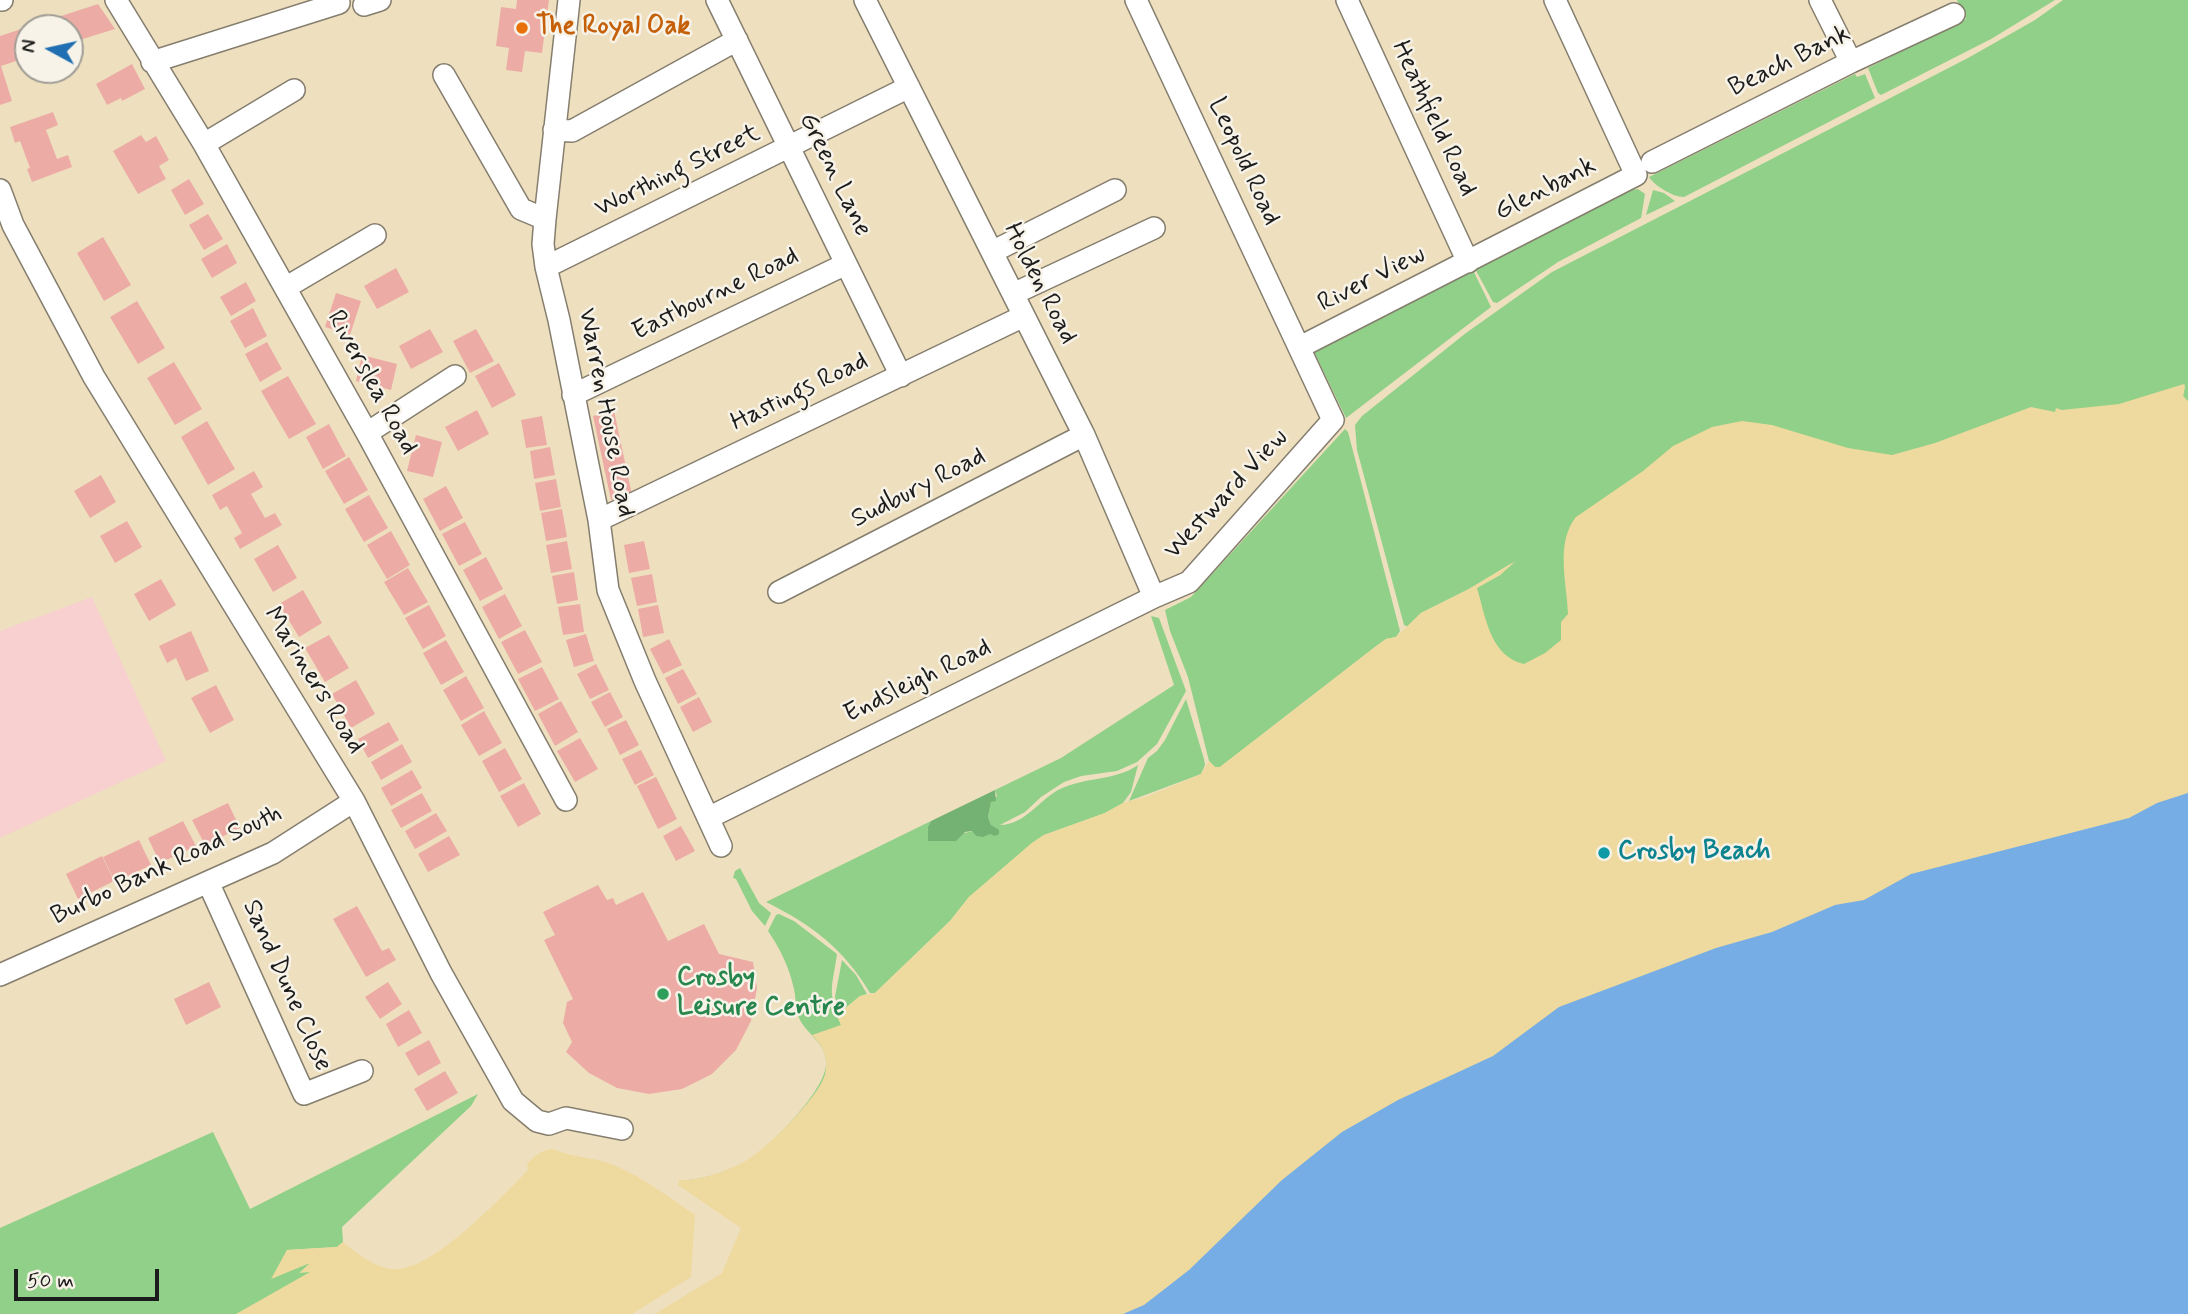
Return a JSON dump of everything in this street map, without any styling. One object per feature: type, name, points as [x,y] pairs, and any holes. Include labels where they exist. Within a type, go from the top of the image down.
[{"type":"street","name":"Riverslea Road","points":[[116,0],[204,144],[367,433],[566,800]]},
{"type":"street","name":"Warren House Road","points":[[569,0],[545,219],[543,244],[546,267],[599,520],[608,590],[645,681],[721,846]]},
{"type":"street","name":"Green Lane","points":[[717,0],[901,376]]},
{"type":"street","name":"Holden Road","points":[[865,0],[1084,435],[1153,597]]},
{"type":"street","name":"Leopold Road","points":[[1136,0],[1334,420]]},
{"type":"street","name":"Heathfield Road","points":[[1348,0],[1468,262]]},
{"type":"street","name":"Glenbank","points":[[1468,262],[1636,175],[1555,0]]},
{"type":"street","points":[[1819,0],[1851,62]]},
{"type":"street","points":[[152,62],[338,3]]},
{"type":"street","name":"Beach Bank","points":[[1653,162],[1851,62],[1954,14]]},
{"type":"street","points":[[554,130],[572,131],[737,40]]},
{"type":"street","points":[[444,75],[521,209],[545,219]]},
{"type":"street","name":"Worthing Street","points":[[546,267],[909,87]]},
{"type":"street","points":[[204,144],[294,90]]},
{"type":"street","name":"Mariners Road","points":[[0,190],[6,229],[354,801],[441,973],[513,1101],[537,1121],[549,1124],[566,1118],[622,1129]]},
{"type":"street","points":[[992,252],[1115,191]]},
{"type":"street","points":[[1013,294],[1154,228]]},
{"type":"street","points":[[285,288],[375,235]]},
{"type":"street","name":"River View","points":[[1300,347],[1468,262]]},
{"type":"street","name":"Eastbourne Road","points":[[573,395],[846,264]]},
{"type":"street","name":"Hastings Road","points":[[599,520],[1024,316]]},
{"type":"street","points":[[367,433],[455,376]]},
{"type":"street","name":"Westward View","points":[[1153,597],[1189,582],[1334,420]]},
{"type":"street","name":"Sudbury Road","points":[[779,592],[1084,435]]},
{"type":"street","name":"Endsleigh Road","points":[[708,818],[1153,597]]},
{"type":"street","name":"Burbo Bank Road South","points":[[0,975],[274,853],[354,801]]},
{"type":"street","name":"Sand Dune Close","points":[[208,882],[304,1094],[362,1071]]},
{"type":"shaded area","points":[[92,597],[166,761],[0,838],[0,631]]},
{"type":"green space","points":[[1957,0],[2055,0],[1991,39],[1881,95],[1878,93],[1868,68],[1966,19]]},
{"type":"green space","points":[[2063,0],[2188,0],[2188,449],[2183,396],[2185,386],[2175,415],[2056,412],[1636,727],[1404,625],[1357,450],[1355,425],[1362,416],[1466,333],[1552,272],[1968,58],[2035,20]],"holes":[[[1512,563],[1500,575],[1409,625],[1421,613]]]},
{"type":"green space","points":[[1855,74],[1857,77],[1865,74],[1875,98],[1684,197],[1665,190],[1649,177]]},
{"type":"green space","points":[[1629,188],[1638,189],[1645,194],[1641,218],[1558,262],[1497,303],[1493,302],[1474,267]]},
{"type":"green space","points":[[1653,190],[1664,193],[1675,201],[1646,215]]},
{"type":"green space","points":[[1472,268],[1491,307],[1346,418],[1312,348]]},
{"type":"green space","points":[[1345,429],[1348,432],[1400,631],[1396,637],[1386,639],[1375,647],[1220,767],[1215,767],[1209,761],[1188,677],[1165,610],[1191,597]]},
{"type":"green space","points":[[1151,616],[1159,618],[1186,691],[1157,744],[1137,762],[1117,771],[1081,776],[1064,782],[1041,797],[1025,812],[1000,825],[1017,821],[1060,789],[1079,782],[1120,774],[1138,765],[1131,792],[1123,803],[1105,813],[1044,835],[1032,843],[969,897],[950,921],[875,993],[870,993],[849,963],[825,939],[766,902],[931,821],[928,828],[929,841],[973,831],[976,836],[991,825],[988,817],[991,801],[997,796],[995,790],[1061,758],[1174,685]]},
{"type":"green space","points":[[1186,699],[1204,759],[1205,765],[1201,774],[1129,801],[1148,758],[1165,740]]},
{"type":"green space","points":[[995,790],[996,801],[991,802],[988,817],[991,825],[999,830],[999,834],[983,837],[976,836],[972,831],[965,832],[956,841],[928,841],[931,821]]},
{"type":"green space","points":[[740,868],[759,903],[771,913],[765,926],[752,911],[736,879],[733,878],[735,871]]},
{"type":"green space","points":[[779,914],[794,921],[837,954],[832,989],[841,1025],[792,1196],[679,1180],[715,1174],[750,1159],[798,1114],[819,1085],[825,1071],[825,1054],[800,1020],[790,973],[768,931]]},
{"type":"green space","points":[[842,960],[856,975],[867,994],[860,996],[840,1013],[835,997]]},
{"type":"green space","points":[[478,1094],[471,1106],[342,1227],[343,1242],[337,1247],[287,1250],[273,1278],[312,1263],[302,1272],[308,1271],[328,1255],[267,1314],[0,1314],[0,1228],[213,1132],[250,1209]]},
{"type":"sand","name":"Crosby Beach","points":[[2184,384],[2183,396],[2188,401],[2188,1314],[655,1314],[722,1273],[741,1228],[678,1185],[679,1180],[706,1177],[735,1166],[759,1152],[781,1132],[814,1095],[825,1074],[824,1053],[812,1035],[841,1025],[837,1015],[860,996],[875,993],[950,921],[969,897],[1032,843],[1044,835],[1201,774],[1209,761],[1215,767],[1220,767],[1375,647],[1386,639],[1396,637],[1421,613],[1516,561],[1500,575],[1477,588],[1487,623],[1497,644],[1513,660],[1524,664],[1545,653],[1561,640],[1561,622],[1568,614],[1564,551],[1570,527],[1576,517],[1643,471],[1673,446],[1712,427],[1742,421],[1772,425],[1848,448],[1892,455],[1935,443],[2031,407],[2055,412],[2056,408],[2062,410],[2119,404]]},
{"type":"sand","points":[[553,1149],[616,1166],[647,1182],[695,1215],[691,1277],[632,1314],[236,1314],[310,1272],[299,1273],[310,1263],[271,1279],[287,1250],[337,1247],[343,1242],[371,1262],[390,1269],[406,1268],[425,1260],[483,1215],[528,1170],[527,1164],[533,1158]]},
{"type":"water","points":[[2188,793],[2188,1314],[1123,1314],[1144,1305],[1189,1270],[1282,1180],[1342,1132],[1398,1100],[1493,1056],[1559,1007],[1716,948],[1772,932],[1835,905],[1864,900],[1911,874],[2129,818],[2157,803]]},
{"type":"building","name":"The Royal Oak","points":[[517,0],[549,0],[542,53],[525,51],[522,72],[506,70],[509,48],[496,46],[501,7],[516,9]]},
{"type":"building","points":[[98,4],[115,29],[84,39],[84,14],[67,14]]},
{"type":"building","points":[[14,31],[14,62],[1,66],[12,101],[0,105],[0,36]]},
{"type":"building","points":[[132,64],[145,89],[122,101],[121,98],[107,105],[96,84]]},
{"type":"building","points":[[53,112],[58,125],[46,130],[57,159],[68,155],[72,167],[32,182],[20,141],[15,143],[10,127]]},
{"type":"building","points":[[141,135],[146,142],[156,136],[169,160],[159,166],[166,179],[138,194],[113,151]]},
{"type":"building","points":[[189,179],[204,204],[185,215],[171,190]]},
{"type":"building","points":[[208,214],[223,239],[204,250],[189,225]]},
{"type":"building","points":[[103,237],[131,285],[104,301],[77,253]]},
{"type":"building","points":[[227,244],[237,263],[212,278],[201,259]]},
{"type":"building","points":[[396,268],[409,292],[377,309],[364,286]]},
{"type":"building","points":[[246,282],[256,301],[231,316],[220,297]]},
{"type":"building","points":[[336,293],[361,301],[350,335],[325,327]]},
{"type":"building","points":[[137,301],[165,348],[138,364],[110,317]]},
{"type":"building","points":[[253,308],[267,336],[245,348],[230,321]]},
{"type":"building","points":[[430,329],[443,352],[411,369],[399,346]]},
{"type":"building","points":[[476,329],[494,361],[470,373],[453,341]]},
{"type":"building","points":[[267,342],[282,369],[260,382],[245,354]]},
{"type":"building","points":[[362,355],[397,364],[391,390],[356,381]]},
{"type":"building","points":[[174,362],[202,409],[175,425],[147,378]]},
{"type":"building","points":[[499,363],[516,395],[492,408],[475,376]]},
{"type":"building","points":[[288,376],[316,424],[289,439],[261,391]]},
{"type":"building","points":[[477,410],[489,434],[458,451],[445,427]]},
{"type":"building","points":[[614,411],[632,495],[611,500],[593,416]]},
{"type":"building","points":[[542,416],[547,445],[526,448],[521,420]]},
{"type":"building","points":[[207,421],[235,469],[208,485],[181,437]]},
{"type":"building","points":[[329,424],[346,456],[323,469],[306,437]]},
{"type":"building","points":[[416,435],[442,442],[433,477],[407,471]]},
{"type":"building","points":[[550,447],[555,475],[534,479],[530,451]]},
{"type":"building","points":[[349,457],[368,490],[344,504],[325,471]]},
{"type":"building","points":[[254,471],[263,487],[251,494],[265,518],[275,513],[282,525],[240,549],[234,538],[242,533],[227,506],[220,510],[212,495]]},
{"type":"building","points":[[101,475],[116,502],[90,518],[74,491]]},
{"type":"building","points":[[556,479],[561,507],[540,511],[535,483]]},
{"type":"building","points":[[446,486],[463,518],[440,531],[423,499]]},
{"type":"building","points":[[369,495],[388,528],[364,542],[345,509]]},
{"type":"building","points":[[562,509],[567,537],[546,541],[541,513]]},
{"type":"building","points":[[127,521],[142,547],[115,563],[100,536]]},
{"type":"building","points":[[465,522],[482,554],[459,566],[442,534]]},
{"type":"building","points":[[391,531],[410,565],[387,579],[367,545]]},
{"type":"building","points":[[567,541],[572,569],[551,573],[546,545]]},
{"type":"building","points":[[644,541],[650,569],[629,573],[624,545]]},
{"type":"building","points":[[278,545],[297,578],[273,592],[254,559]]},
{"type":"building","points":[[486,557],[503,589],[480,601],[463,570]]},
{"type":"building","points":[[408,568],[428,602],[404,615],[384,582]]},
{"type":"building","points":[[574,572],[578,600],[557,604],[552,576]]},
{"type":"building","points":[[652,574],[657,602],[637,606],[631,578]]},
{"type":"building","points":[[161,579],[176,605],[149,621],[134,594]]},
{"type":"building","points":[[303,590],[322,623],[299,637],[279,604]]},
{"type":"building","points":[[505,594],[522,626],[499,639],[482,607]]},
{"type":"building","points":[[580,604],[584,632],[563,635],[558,607]]},
{"type":"building","points":[[429,605],[446,636],[423,649],[405,618]]},
{"type":"building","points":[[658,605],[664,633],[643,637],[638,609]]},
{"type":"building","points":[[525,630],[542,662],[518,674],[501,642]]},
{"type":"building","points":[[191,631],[209,671],[186,681],[176,658],[167,663],[159,646]]},
{"type":"building","points":[[586,634],[594,661],[574,667],[566,640]]},
{"type":"building","points":[[329,635],[349,668],[325,682],[305,648]]},
{"type":"building","points":[[669,639],[682,665],[663,674],[650,649]]},
{"type":"building","points":[[446,640],[464,672],[441,685],[423,653]]},
{"type":"building","points":[[596,664],[609,690],[590,699],[577,674]]},
{"type":"building","points":[[542,667],[559,699],[535,711],[518,679]]},
{"type":"building","points":[[683,669],[697,694],[678,704],[665,678]]},
{"type":"building","points":[[466,676],[484,708],[461,721],[443,690]]},
{"type":"building","points":[[356,680],[375,714],[351,728],[332,694]]},
{"type":"building","points":[[216,685],[234,720],[210,733],[191,698]]},
{"type":"building","points":[[610,692],[623,717],[605,727],[591,702]]},
{"type":"building","points":[[699,697],[712,722],[693,732],[680,707]]},
{"type":"building","points":[[561,701],[578,732],[555,746],[538,714]]},
{"type":"building","points":[[484,711],[502,743],[479,756],[461,725]]},
{"type":"building","points":[[626,720],[639,745],[620,755],[607,729]]},
{"type":"building","points":[[389,722],[399,740],[368,758],[358,739]]},
{"type":"building","points":[[580,738],[598,769],[575,782],[557,751]]},
{"type":"building","points":[[402,744],[412,762],[381,780],[371,762]]},
{"type":"building","points":[[505,748],[522,779],[499,792],[482,761]]},
{"type":"building","points":[[641,750],[654,775],[635,785],[622,759]]},
{"type":"building","points":[[412,770],[422,788],[391,806],[381,788]]},
{"type":"building","points":[[656,777],[677,819],[658,829],[637,786]]},
{"type":"building","points":[[524,783],[541,814],[518,827],[500,796]]},
{"type":"building","points":[[422,793],[432,811],[401,828],[391,810]]},
{"type":"building","points":[[228,803],[240,828],[205,845],[192,820]]},
{"type":"building","points":[[436,813],[447,831],[415,849],[405,831]]},
{"type":"building","points":[[183,821],[196,846],[160,863],[148,838]]},
{"type":"building","points":[[681,826],[695,851],[676,861],[663,836]]},
{"type":"building","points":[[449,836],[460,855],[428,872],[418,854]]},
{"type":"building","points":[[139,840],[151,865],[115,882],[103,857]]},
{"type":"building","points":[[102,856],[114,881],[78,899],[66,874]]},
{"type":"building","name":"Crosby Leisure Centre","points":[[598,885],[607,900],[613,898],[616,905],[643,892],[668,941],[704,924],[719,954],[753,962],[757,988],[751,1021],[736,1050],[712,1074],[682,1089],[649,1094],[617,1088],[589,1073],[566,1052],[572,1042],[563,1023],[567,1002],[573,999],[544,940],[555,935],[543,912]]},
{"type":"building","points":[[357,906],[382,951],[389,948],[396,960],[366,977],[333,919]]},
{"type":"building","points":[[209,982],[221,1007],[186,1025],[174,999]]},
{"type":"building","points":[[388,982],[402,1004],[380,1019],[365,997]]},
{"type":"building","points":[[409,1010],[422,1033],[398,1047],[386,1024]]},
{"type":"building","points":[[429,1040],[441,1063],[418,1076],[405,1053]]},
{"type":"building","points":[[445,1071],[458,1093],[427,1111],[414,1089]]},
{"type":"place","name":"The Royal Oak","points":[[522,28]]},
{"type":"place","name":"Crosby Beach","points":[[1604,853]]},
{"type":"place","name":"Crosby Leisure Centre","points":[[663,994]]}]
